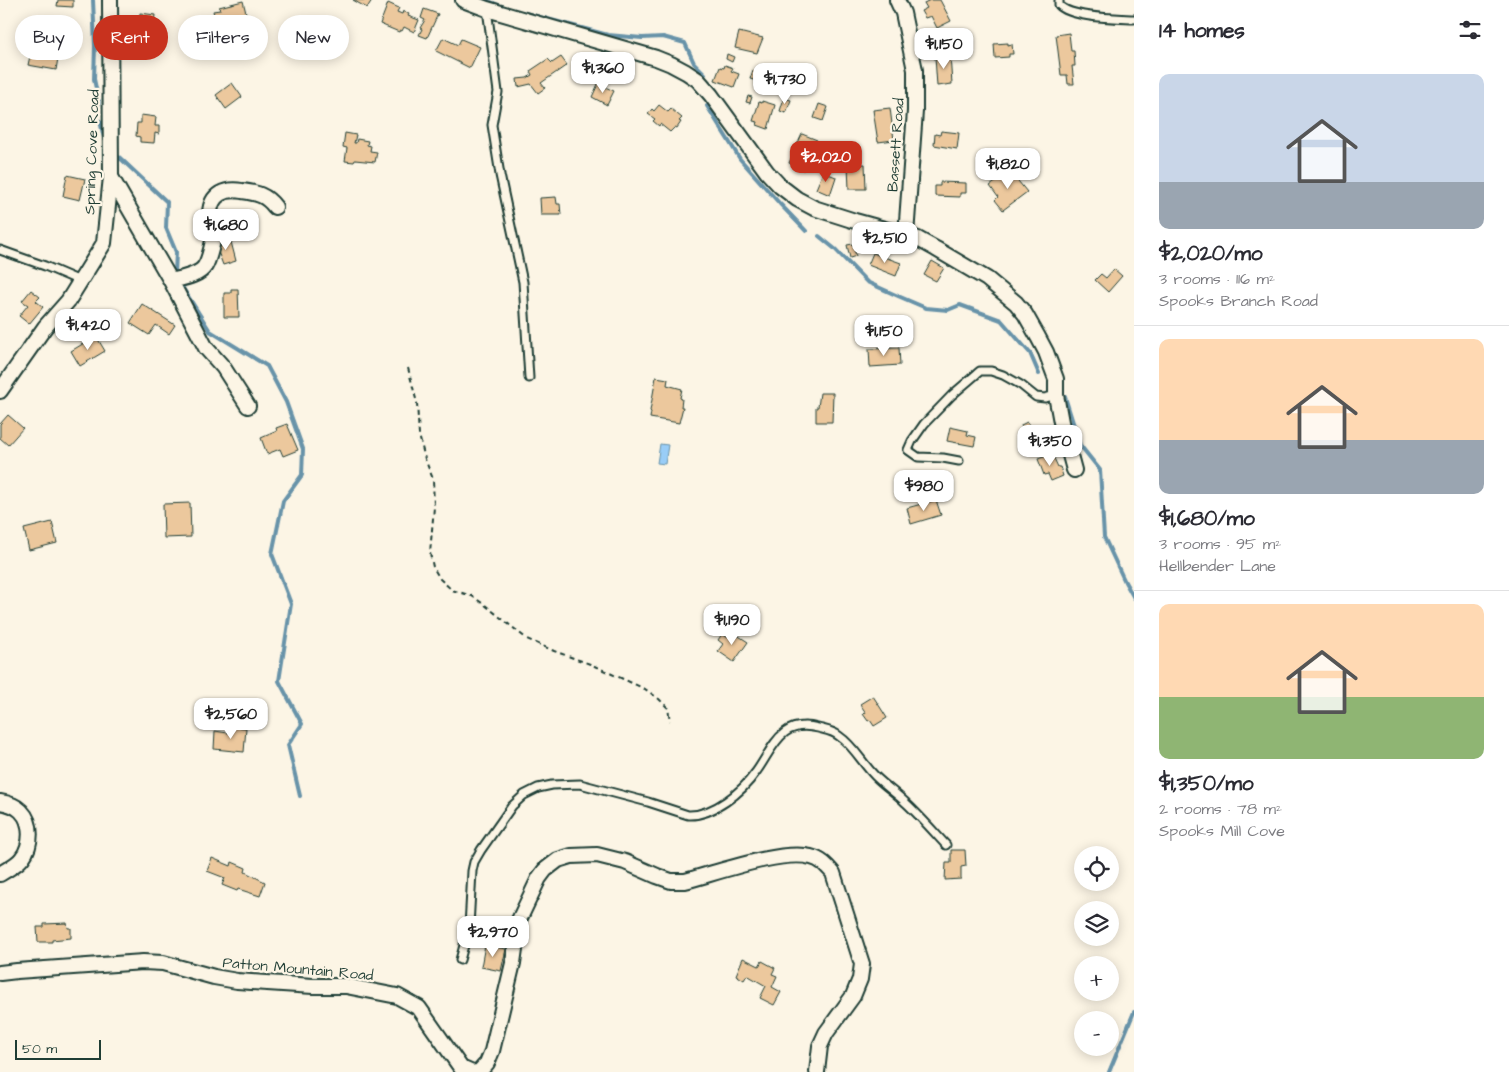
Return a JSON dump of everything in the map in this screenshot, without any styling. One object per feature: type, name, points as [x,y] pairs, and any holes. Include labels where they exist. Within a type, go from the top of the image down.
[{"type":"street","name":"Spring Cove Road","points":[[0,391],[45,327],[68,301],[104,243],[111,177],[110,0]]},
{"type":"street","points":[[463,0],[487,9],[671,64],[698,80],[767,172],[796,199],[814,208],[918,239],[987,279],[1016,303],[1025,314],[1046,352],[1056,379],[1056,395],[1061,422],[1074,470]]},
{"type":"street","name":"Bassett Road","points":[[897,0],[903,13],[915,70],[915,110],[906,235]]},
{"type":"street","points":[[111,177],[171,281],[206,348],[222,367],[248,406]]},
{"type":"street","points":[[171,281],[196,273],[205,266],[214,233],[210,214],[214,200],[223,191],[240,190],[256,194],[269,199],[275,207]]},
{"type":"street","points":[[0,802],[8,803],[21,811],[28,825],[30,837],[28,849],[21,859],[0,874]]},
{"type":"street","points":[[476,1072],[479,1072],[487,1063],[492,1051],[513,963],[519,920],[538,878],[558,860],[571,856],[597,855],[625,862],[656,876],[685,881],[768,859],[800,855],[813,857],[825,863],[833,873],[862,964],[860,979],[854,996],[826,1033],[820,1046],[817,1072]]},
{"type":"street","name":"Patton Mountain Road","points":[[0,973],[17,970],[143,962],[163,963],[214,977],[238,981],[313,986],[346,986],[397,996],[418,1008],[461,1068],[470,1072]]},
{"type":"lane","points":[[1059,0],[1059,5],[1063,10],[1091,16],[1134,19]]},
{"type":"lane","points":[[487,9],[498,92],[492,125],[500,176],[523,282],[529,378]]},
{"type":"lane","points":[[0,250],[80,281]]},
{"type":"lane","points":[[959,461],[918,457],[908,450],[924,424],[952,395],[980,372],[991,371],[1003,375],[1021,385],[1036,398],[1056,395]]},
{"type":"lane","points":[[460,960],[468,927],[472,870],[477,855],[518,799],[545,786],[561,783],[580,784],[694,816],[708,812],[730,798],[746,784],[762,764],[772,746],[785,732],[802,726],[814,727],[838,734],[845,740],[874,774],[908,804],[946,845]]},
{"type":"path","points":[[408,368],[417,403],[418,435],[433,479],[434,507],[430,553],[440,579],[452,590],[472,596],[527,639],[597,667],[645,689],[668,708],[670,721]]},
{"type":"water","points":[[660,444],[668,445],[665,464],[657,463]]},
{"type":"building","points":[[58,0],[73,0],[73,7],[57,6]]},
{"type":"building","points":[[353,0],[372,0],[367,8]]},
{"type":"building","points":[[930,0],[940,0],[951,21],[937,28],[931,16],[925,18],[921,11],[927,8],[924,3]]},
{"type":"building","points":[[243,1],[246,13],[214,15],[213,11],[220,10],[219,7]]},
{"type":"building","points":[[388,3],[399,8],[397,12],[402,14],[403,11],[409,14],[408,16],[419,20],[414,32],[404,27],[399,32],[380,24]]},
{"type":"building","points":[[424,9],[438,14],[427,38],[419,35],[422,29],[420,28],[425,20],[421,18]]},
{"type":"building","points":[[739,32],[763,38],[757,53],[735,48]]},
{"type":"building","points":[[1069,33],[1071,51],[1074,51],[1075,66],[1072,66],[1074,84],[1068,84],[1067,75],[1061,75],[1056,35]]},
{"type":"building","points":[[443,38],[458,45],[461,39],[480,47],[470,68],[436,51]]},
{"type":"building","points":[[959,38],[966,43],[962,49],[955,43]]},
{"type":"building","points":[[1008,43],[1008,45],[1012,44],[1013,54],[1009,54],[1009,57],[995,58],[994,44]]},
{"type":"building","points":[[727,54],[734,57],[732,62],[726,59]]},
{"type":"building","points":[[950,55],[952,84],[937,86],[935,57]]},
{"type":"building","points":[[561,57],[567,65],[541,83],[545,88],[538,93],[531,84],[518,87],[517,79],[527,78],[532,75],[530,71],[548,59],[552,63]]},
{"type":"building","points":[[29,60],[58,60],[56,70],[28,65]]},
{"type":"building","points":[[725,65],[733,68],[731,71],[739,74],[734,87],[715,80],[720,67],[724,68]]},
{"type":"building","points":[[753,70],[760,73],[757,81],[750,79]]},
{"type":"building","points":[[763,74],[774,77],[771,88],[760,85]]},
{"type":"building","points":[[599,82],[614,91],[607,105],[592,97]]},
{"type":"building","points":[[232,83],[242,97],[226,109],[216,95]]},
{"type":"building","points":[[748,96],[752,97],[750,103],[746,102]]},
{"type":"building","points":[[784,98],[791,100],[786,113],[780,111]]},
{"type":"building","points":[[762,101],[775,105],[768,129],[757,125],[758,122],[753,121],[759,102],[762,103]]},
{"type":"building","points":[[819,104],[828,107],[823,121],[814,118]]},
{"type":"building","points":[[659,105],[668,112],[671,109],[682,118],[677,128],[675,127],[670,132],[653,121],[655,119],[648,114]]},
{"type":"building","points":[[890,108],[894,140],[878,142],[873,110]]},
{"type":"building","points":[[141,115],[156,117],[155,126],[159,126],[159,134],[155,133],[154,143],[140,142],[140,137],[136,136],[137,123],[141,123]]},
{"type":"building","points":[[941,131],[959,133],[957,149],[934,145],[935,134],[940,135]]},
{"type":"building","points":[[345,133],[356,135],[354,143],[356,143],[357,139],[368,141],[367,145],[371,146],[370,151],[377,152],[375,162],[345,161],[347,148],[343,147]]},
{"type":"building","points":[[802,134],[817,140],[804,170],[789,163]]},
{"type":"building","points":[[865,164],[866,189],[849,189],[848,165]]},
{"type":"building","points":[[1010,171],[1027,192],[1003,210],[995,200],[998,197],[990,186]]},
{"type":"building","points":[[823,172],[836,177],[830,195],[816,189]]},
{"type":"building","points":[[67,175],[85,179],[80,200],[63,196]]},
{"type":"building","points":[[940,182],[966,183],[966,193],[960,193],[960,197],[935,196],[935,186],[940,186]]},
{"type":"building","points":[[556,197],[557,204],[560,204],[561,215],[541,215],[540,198]]},
{"type":"building","points":[[230,238],[236,261],[223,265],[217,249],[219,248],[217,241]]},
{"type":"building","points":[[853,244],[856,256],[850,258],[847,245]]},
{"type":"building","points":[[873,253],[901,263],[896,276],[868,265]]},
{"type":"building","points":[[932,261],[944,268],[936,281],[924,275]]},
{"type":"building","points":[[1114,269],[1122,276],[1108,292],[1095,280],[1101,274],[1106,278]]},
{"type":"building","points":[[231,289],[238,289],[239,317],[224,317],[224,293],[231,293]]},
{"type":"building","points":[[31,290],[40,297],[36,301],[43,307],[29,324],[19,316],[28,305],[22,301]]},
{"type":"building","points":[[142,304],[175,325],[169,334],[156,325],[149,335],[130,323]]},
{"type":"building","points":[[96,336],[105,351],[80,366],[71,351]]},
{"type":"building","points":[[899,348],[900,365],[870,367],[869,349]]},
{"type":"building","points":[[656,377],[668,379],[667,385],[682,389],[680,398],[682,399],[681,407],[683,407],[679,423],[650,418]]},
{"type":"building","points":[[820,393],[833,393],[832,422],[816,422],[816,407],[818,407]]},
{"type":"building","points":[[8,415],[23,428],[8,445],[0,438],[0,424]]},
{"type":"building","points":[[1027,422],[1032,430],[1025,434],[1021,425]]},
{"type":"building","points":[[287,424],[298,450],[283,456],[280,449],[267,454],[261,438],[277,431],[276,428]]},
{"type":"building","points":[[950,427],[968,431],[967,435],[976,437],[974,446],[947,441]]},
{"type":"building","points":[[1052,454],[1063,476],[1051,481],[1048,474],[1044,475],[1038,459]]},
{"type":"building","points":[[936,500],[941,515],[911,524],[907,508]]},
{"type":"building","points":[[190,503],[191,537],[164,538],[163,504]]},
{"type":"building","points":[[52,522],[57,543],[29,550],[24,529]]},
{"type":"building","points":[[731,631],[748,642],[734,662],[718,651],[723,644],[718,640],[722,634],[727,637]]},
{"type":"building","points":[[873,696],[887,718],[874,726],[863,714],[866,713],[860,704]]},
{"type":"building","points":[[229,726],[246,728],[244,752],[214,749],[215,731],[228,733]]},
{"type":"building","points":[[951,850],[965,850],[966,866],[961,867],[961,879],[945,880],[946,863],[951,863]]},
{"type":"building","points":[[212,858],[231,866],[232,862],[246,868],[245,872],[265,882],[260,896],[238,889],[237,891],[222,885],[225,878],[207,871]]},
{"type":"building","points":[[67,923],[68,928],[71,928],[71,938],[52,940],[52,942],[38,942],[37,927],[44,927],[44,924]]},
{"type":"building","points":[[485,945],[506,949],[501,971],[481,967]]},
{"type":"building","points":[[743,958],[759,966],[762,961],[775,968],[772,974],[777,976],[772,987],[781,992],[774,1005],[760,998],[766,986],[747,975],[744,980],[736,975]]},
{"type":"waterway","points":[[93,0],[94,79],[99,103]]},
{"type":"waterway","points":[[486,0],[504,7]]},
{"type":"waterway","points":[[521,12],[608,35],[642,38],[663,37],[685,43],[694,63],[705,74]]},
{"type":"waterway","points":[[707,106],[740,159],[806,231]]},
{"type":"waterway","points":[[100,121],[105,142]]},
{"type":"waterway","points":[[119,157],[167,202],[166,228],[176,252],[175,273]]},
{"type":"waterway","points":[[819,236],[835,249],[867,282],[926,308],[948,310],[960,305],[1001,320],[1030,353],[1039,374]]},
{"type":"waterway","points":[[181,285],[210,331],[267,366],[286,402],[303,449],[302,475],[283,501],[272,554],[291,604],[279,681],[302,724],[288,745],[300,796]]},
{"type":"waterway","points":[[1065,397],[1080,445],[1100,470],[1104,537],[1134,598]]},
{"type":"waterway","points":[[1109,1072],[1134,1012]]}]
